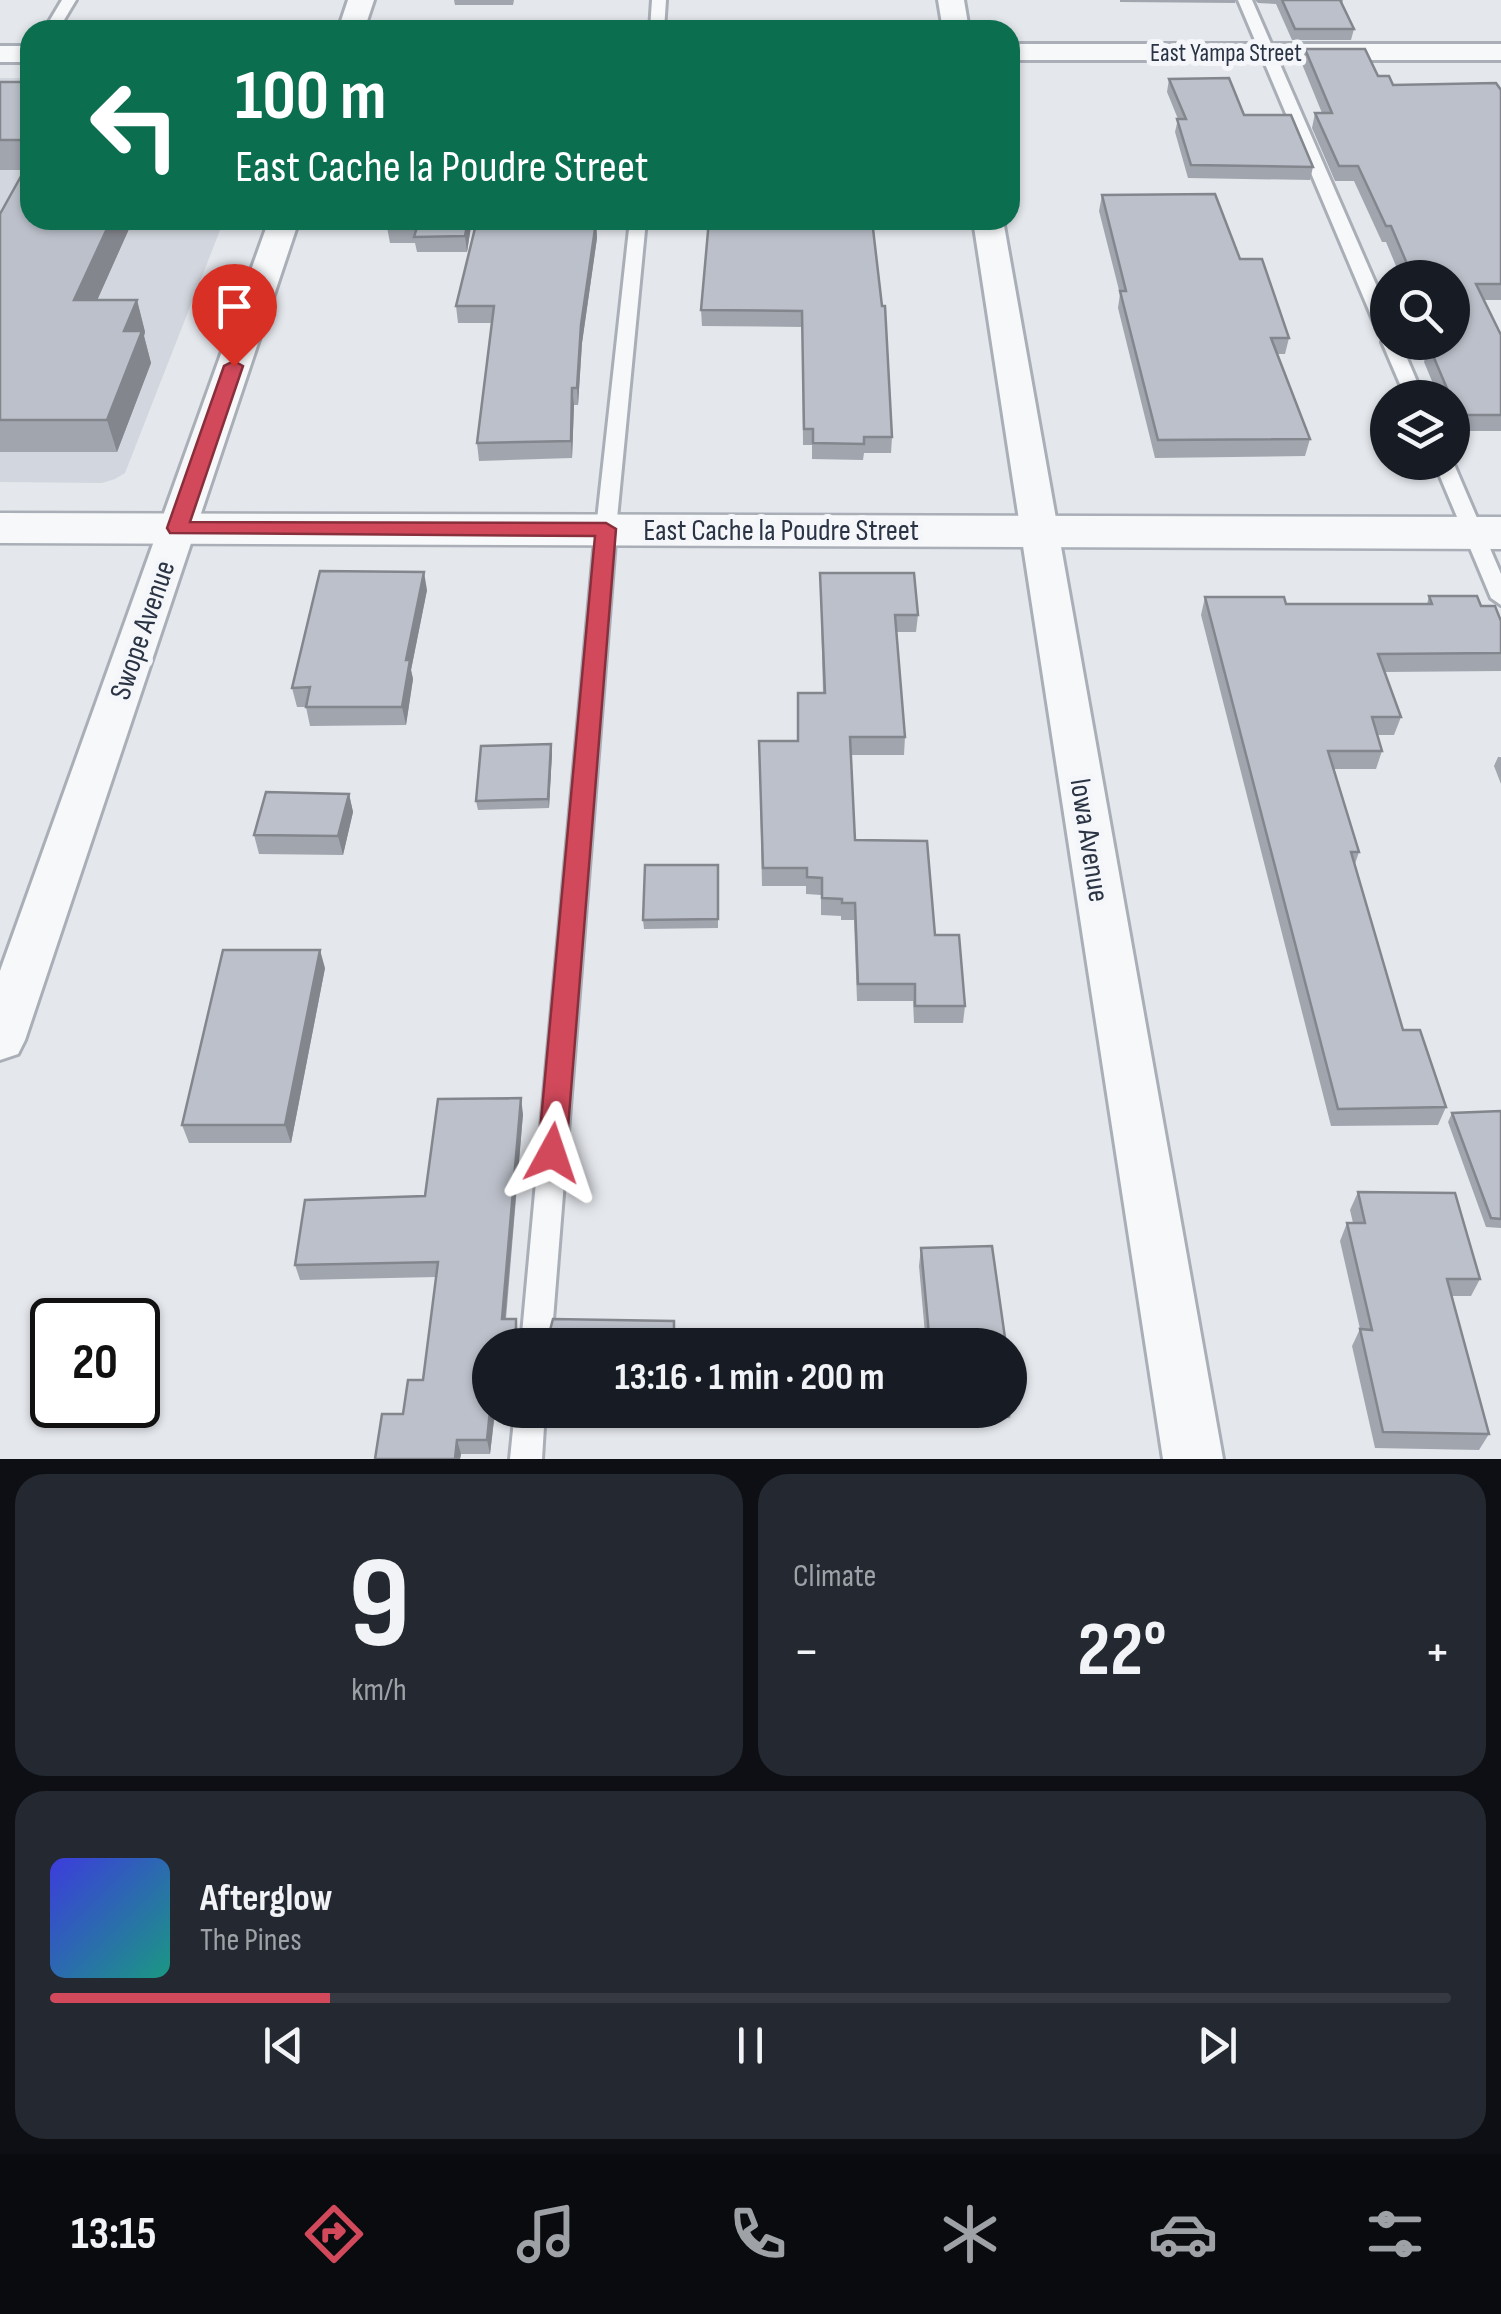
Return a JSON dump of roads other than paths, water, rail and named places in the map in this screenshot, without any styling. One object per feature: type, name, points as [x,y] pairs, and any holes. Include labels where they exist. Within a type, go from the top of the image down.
[{"type":"street","name":"East Yampa Street","points":[[1020,52],[1501,52]]},
{"type":"street","name":"Swope Avenue","points":[[0,1040],[281,230]]},
{"type":"street","name":"Iowa Avenue","points":[[990,230],[1193,1459]]},
{"type":"street","name":"East Cache la Poudre Street","points":[[0,528],[1487,533]]},
{"type":"lane","points":[[1245,0],[1370,292]]},
{"type":"lane","points":[[537,1328],[606,529],[637,230]]},
{"type":"lane","points":[[1454,480],[1487,533],[1501,598]]},
{"type":"lane","points":[[526,1459],[529,1428]]}]
